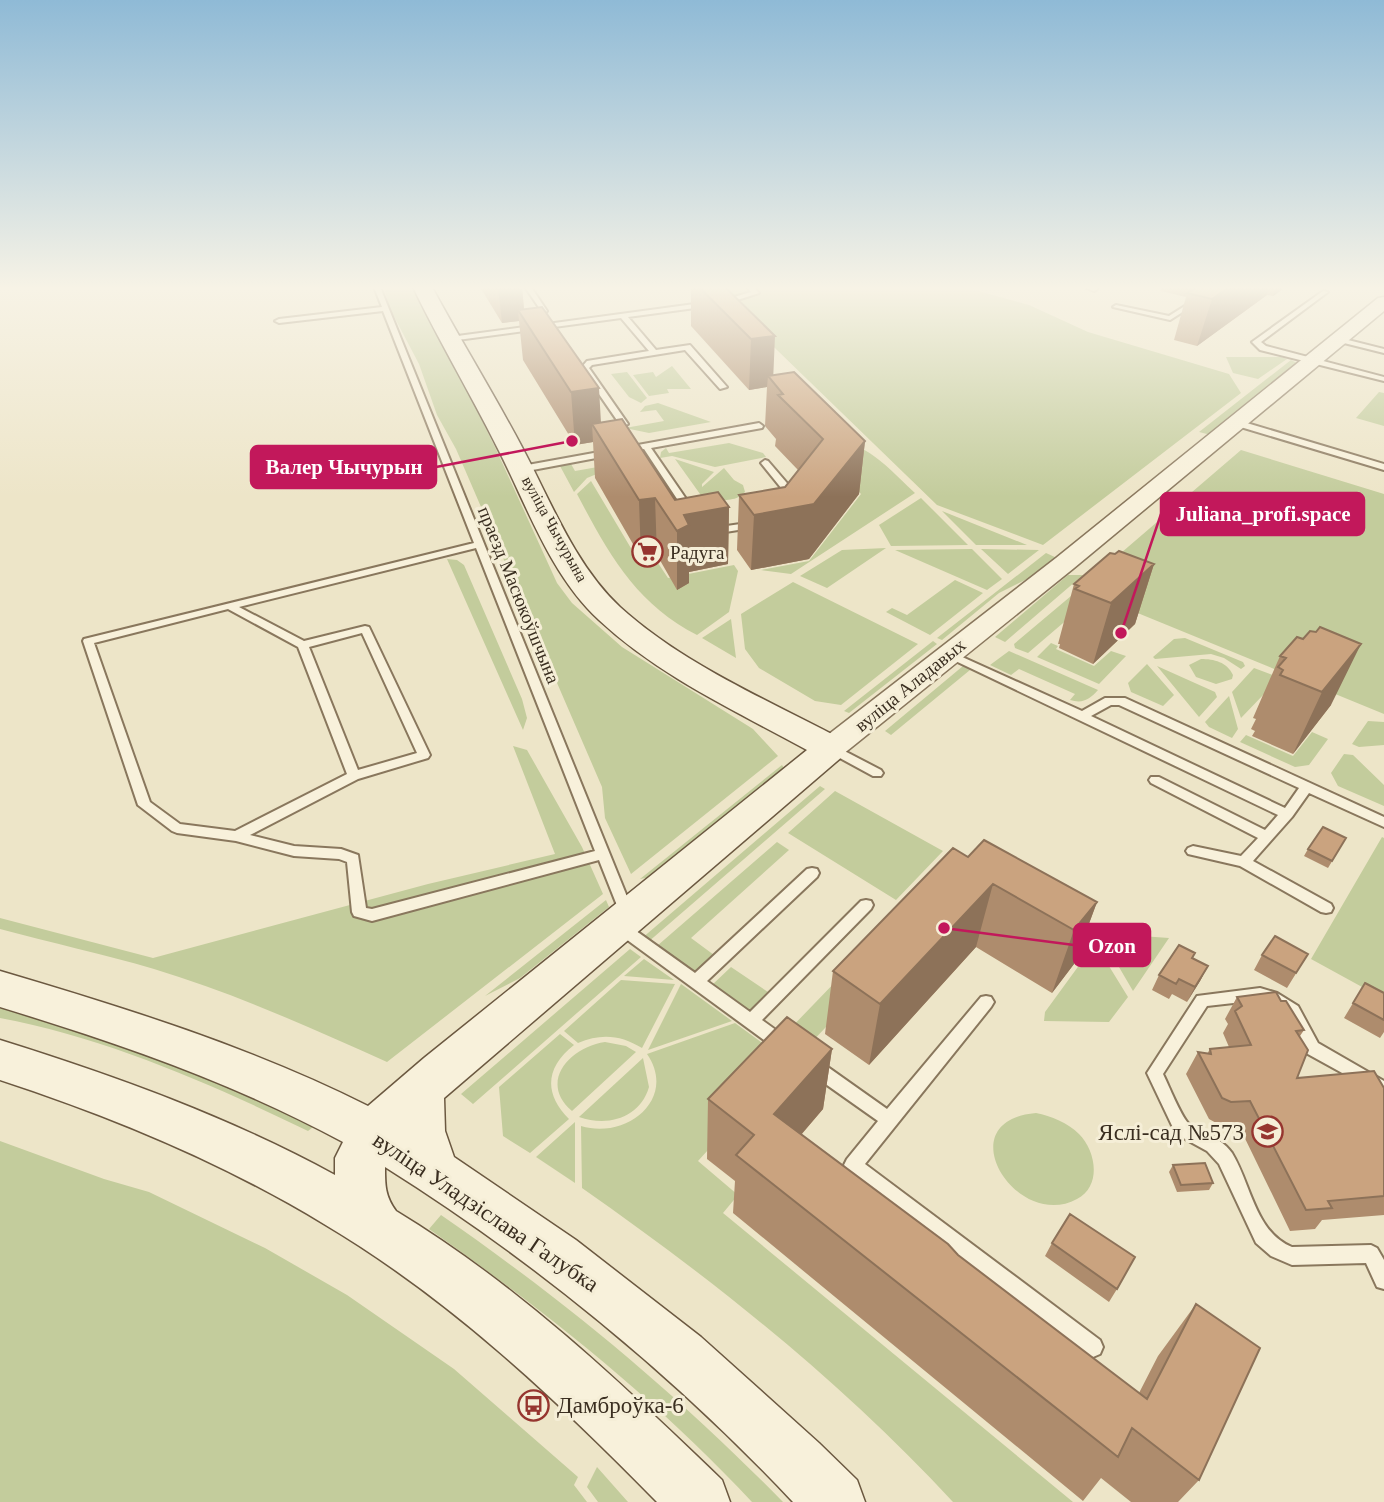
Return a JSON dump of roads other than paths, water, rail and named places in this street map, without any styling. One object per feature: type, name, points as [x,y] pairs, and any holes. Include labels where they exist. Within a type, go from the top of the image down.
[{"type":"main road","name":"вуліца Чычурына","points":[[460,357],[522,469],[548,523],[571,562],[609,613],[673,659],[831,748]]},
{"type":"main road","name":"вуліца Аладавых","points":[[287,1176],[314,1175],[372,1144],[431,1087],[622,921],[831,748]]},
{"type":"main road","name":"вуліца Уладзіслава Галубка","points":[[0,989],[114,1022],[229,1065],[372,1144],[435,1172],[589,1281],[656,1333],[739,1406],[835,1502]]},
{"type":"main road","points":[[0,1060],[70,1081],[150,1112],[287,1176],[378,1228],[458,1284],[526,1339],[638,1441],[700,1502]]},
{"type":"main road","points":[[431,1087],[421,1131],[435,1172]]},
{"type":"main road","points":[[372,1144],[362,1206],[378,1228]]},
{"type":"street","name":"вуліца Аладавых","points":[[831,748],[1317,357]]},
{"type":"lane","name":"праезд Масюкоўшчына","points":[[404,357],[603,854],[622,921]]},
{"type":"lane","points":[[624,357],[590,363],[585,368],[624,424]]},
{"type":"lane","points":[[696,357],[723,387]]},
{"type":"lane","points":[[1294,357],[1384,379]]},
{"type":"lane","points":[[1237,422],[1384,467]]},
{"type":"lane","points":[[522,469],[759,426]]},
{"type":"lane","points":[[646,446],[693,517]]},
{"type":"lane","points":[[765,463],[787,489],[773,507]]},
{"type":"lane","points":[[701,528],[710,532],[759,524],[766,516]]},
{"type":"lane","points":[[480,544],[88,641],[144,805],[177,828],[236,836],[294,851],[341,854],[353,859],[359,912],[372,915],[603,854]]},
{"type":"lane","points":[[228,605],[303,645],[355,776]]},
{"type":"lane","points":[[236,836],[355,776],[424,755],[365,629],[303,645]]},
{"type":"lane","points":[[949,654],[1287,814]]},
{"type":"lane","points":[[1083,716],[1109,701],[1121,701],[1384,822]]},
{"type":"lane","points":[[831,748],[877,773]]},
{"type":"lane","points":[[1155,780],[1267,836]]},
{"type":"lane","points":[[1244,862],[1307,787]]},
{"type":"lane","points":[[1193,851],[1244,862],[1326,908]]},
{"type":"lane","points":[[696,982],[812,873]]},
{"type":"lane","points":[[751,1021],[866,905]]},
{"type":"lane","points":[[622,921],[696,982],[889,1120]]},
{"type":"lane","points":[[1384,1088],[1312,1048],[1293,1011],[1272,997],[1260,994],[1202,1000],[1155,1073],[1182,1129],[1213,1145],[1225,1158],[1262,1237],[1278,1250],[1292,1256],[1371,1254],[1384,1280]]},
{"type":"lane","points":[[986,1002],[853,1165],[1093,1347]]},
{"type":"place","name":"Валер Чычурын","points":[[572,441]]},
{"type":"place","name":"Радуга","points":[[647,552]]},
{"type":"place","name":"Juliana_profi.space","points":[[1121,633]]},
{"type":"place","name":"Ozon","points":[[944,928]]},
{"type":"place","name":"Яслі-сад №573","points":[[1267,1132]]},
{"type":"place","name":"Дамброўка-6","points":[[534,1405]]}]
